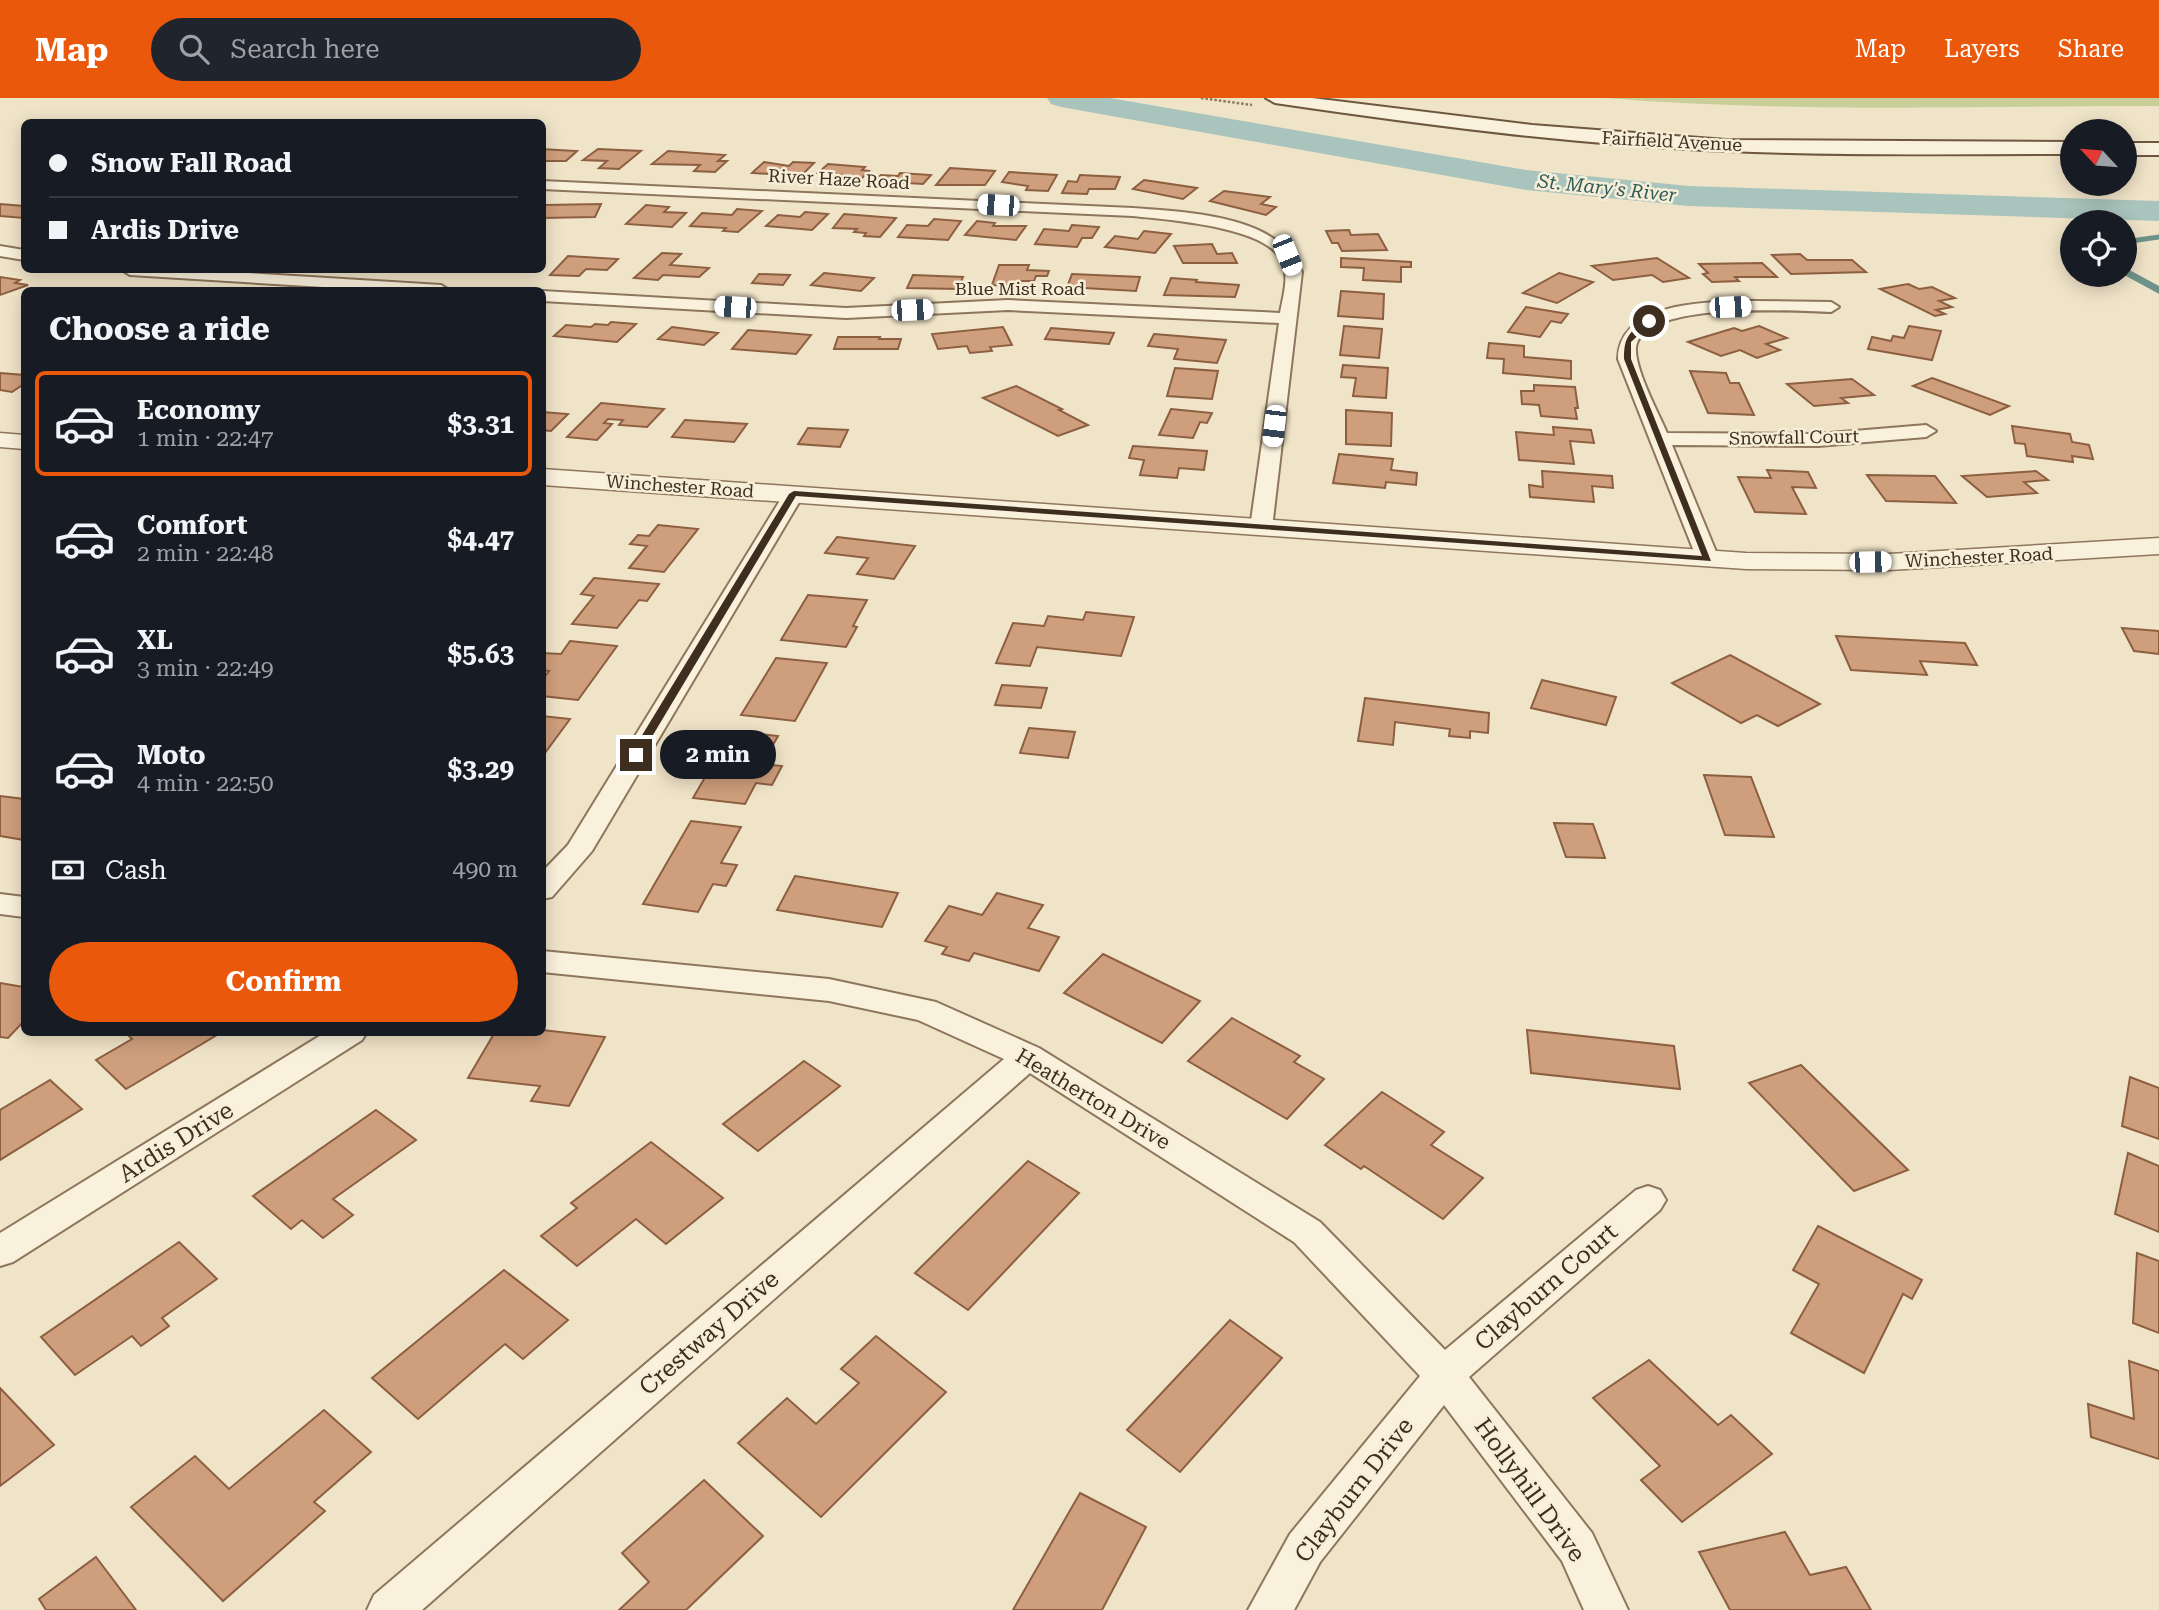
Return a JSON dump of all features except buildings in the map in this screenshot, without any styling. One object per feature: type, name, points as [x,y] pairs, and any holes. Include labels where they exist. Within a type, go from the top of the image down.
[{"type":"main road","name":"Fairfield Avenue","points":[[1275,98],[1452,123],[1662,141],[1790,148],[2060,149]]},
{"type":"main road","points":[[2137,149],[2159,149]]},
{"type":"street","name":"River Haze Road","points":[[546,185],[1133,212],[1195,219],[1240,230],[1270,241],[1287,255],[1294,272],[1261,528]]},
{"type":"street","points":[[0,251],[21,254]]},
{"type":"street","points":[[160,273],[300,287],[320,273]]},
{"type":"street","name":"Blue Mist Road","points":[[546,296],[846,313],[1008,305],[1287,318]]},
{"type":"street","points":[[1708,559],[1627,359],[1628,342],[1635,332],[1649,321],[1672,313],[1707,307],[1831,307]]},
{"type":"street","name":"Snowfall Court","points":[[1661,439],[1818,440],[1926,431]]},
{"type":"street","points":[[0,440],[21,442]]},
{"type":"street","name":"Winchester Road","points":[[546,477],[1708,559],[1889,562],[2159,546]]},
{"type":"street","points":[[546,886],[578,851],[794,494]]},
{"type":"street","points":[[0,904],[21,907]]},
{"type":"street","name":"Heatherton Drive","points":[[546,961],[829,990],[925,1010],[1028,1056],[1307,1232],[1444,1375]]},
{"type":"street","name":"Ardis Drive","points":[[0,1251],[345,1036]]},
{"type":"street","name":"Crestway Drive","points":[[389,1610],[1028,1056]]},
{"type":"street","name":"Clayburn Court","points":[[1444,1375],[1648,1200]]},
{"type":"street","name":"Clayburn Drive","points":[[1270,1610],[1305,1548],[1444,1375]]},
{"type":"street","name":"Hollyhill Drive","points":[[1444,1375],[1577,1548],[1605,1610]]},
{"type":"green space","points":[[1605,98],[2159,98],[2159,106],[1743,106]]},
{"type":"waterway","name":"St. Mary's River","points":[[1061,98],[1526,180],[1689,196],[2159,211]]},
{"type":"waterway","points":[[2137,240],[2159,237]]},
{"type":"waterway","points":[[2137,278],[2159,290]]},
{"type":"route","points":[[636,755],[794,494],[1708,559],[1627,359],[1628,342],[1635,332],[1649,321]]}]
